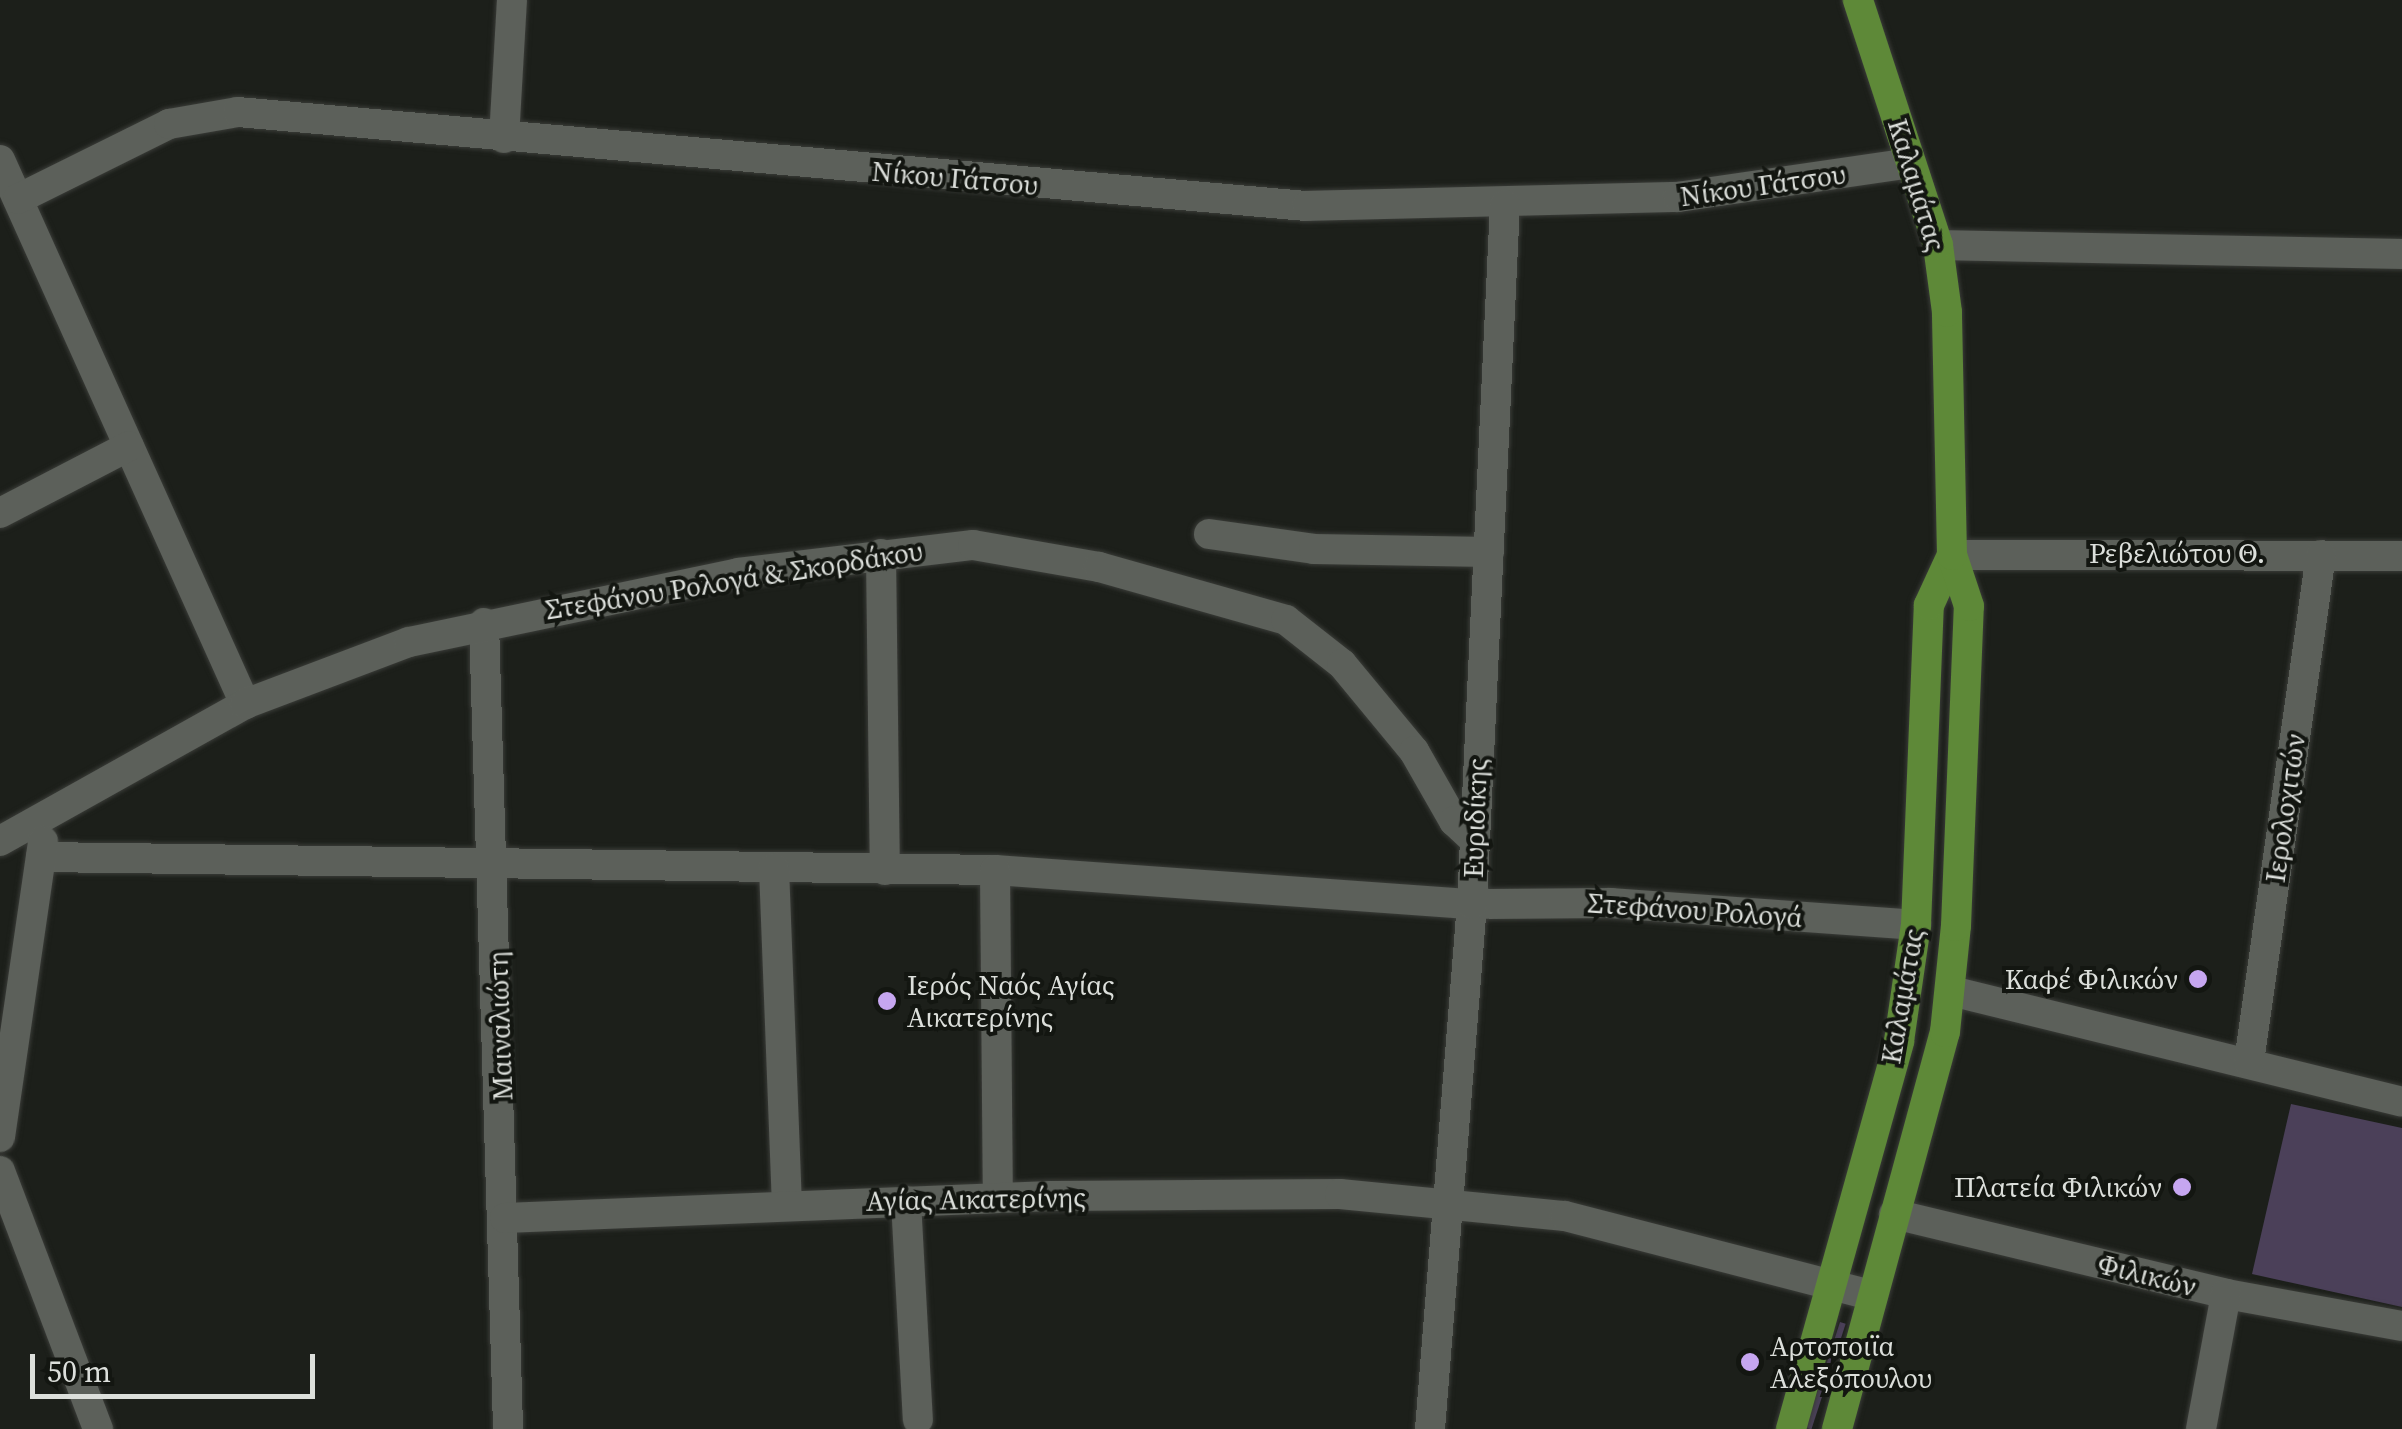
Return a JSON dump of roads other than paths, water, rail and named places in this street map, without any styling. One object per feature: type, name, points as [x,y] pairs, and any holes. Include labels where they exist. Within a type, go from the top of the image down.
[{"type":"main road","name":"Καλαμάτας","points":[[1837,1429],[1938,1063],[1951,991],[1969,606],[1952,555],[1948,328],[1938,245],[1858,0]]},
{"type":"main road","name":"Καλαμάτας","points":[[1792,1429],[1828,1284],[1898,1041],[1916,925],[1929,605],[1952,555]]},
{"type":"street","points":[[504,138],[512,0]]},
{"type":"street","name":"Νίκου Γάτσου","points":[[6,179],[169,124],[211,114],[289,115],[504,138],[1307,206],[1505,205],[1695,196],[1911,163]]},
{"type":"street","points":[[6,179],[245,704]]},
{"type":"street","name":"Ευριδίκης","points":[[1430,1429],[1472,904],[1505,205]]},
{"type":"street","points":[[1938,245],[2402,254]]},
{"type":"street","points":[[0,513],[129,446]]},
{"type":"street","points":[[1208,534],[1314,549],[1488,552]]},
{"type":"street","name":"Στεφάνου Ρολογά & Σκορδάκου","points":[[0,841],[245,704],[368,654],[484,623],[738,574],[881,554],[1010,547],[1286,620],[1342,664],[1414,751],[1454,820],[1473,838]]},
{"type":"street","points":[[881,554],[884,870]]},
{"type":"street","name":"Ρεβελιώτου Θ.","points":[[1952,555],[2402,556]]},
{"type":"street","name":"Ιερολοχιτών","points":[[2249,1062],[2321,555]]},
{"type":"street","name":"Μαιναλιώτη","points":[[484,623],[495,864],[508,1429]]},
{"type":"street","points":[[0,1136],[45,818]]},
{"type":"street","points":[[41,857],[995,870],[1472,904]]},
{"type":"street","points":[[774,868],[787,1204]]},
{"type":"street","points":[[995,870],[998,1198]]},
{"type":"street","name":"Στεφάνου Ρολογά","points":[[1472,904],[1611,904],[1916,925]]},
{"type":"street","points":[[1951,991],[2402,1102]]},
{"type":"street","points":[[0,1171],[98,1429]]},
{"type":"street","name":"Αγίας Αικατερίνης","points":[[505,1218],[998,1198],[1340,1194],[1448,1200],[1565,1216],[1871,1296]]},
{"type":"street","points":[[906,1201],[918,1420]]},
{"type":"street","name":"Φιλικών","points":[[1894,1214],[2226,1294],[2402,1326]]},
{"type":"street","points":[[2200,1429],[2226,1294]]},
{"type":"place","name":"Καφέ Φιλικών","points":[[2198,979]]},
{"type":"place","name":"Ιερός Ναός Αγίας Αικατερίνης","points":[[887,1001]]},
{"type":"place","name":"Πλατεία Φιλικών","points":[[2182,1187]]},
{"type":"place","name":"Αρτοποιϊα Αλεξόπουλου","points":[[1750,1362]]}]
